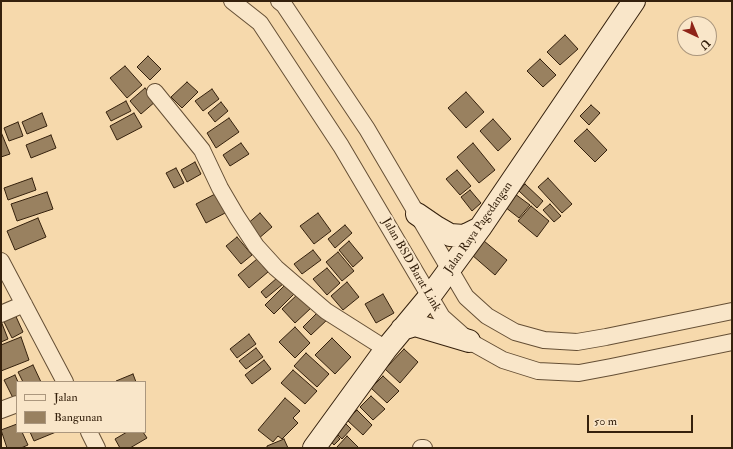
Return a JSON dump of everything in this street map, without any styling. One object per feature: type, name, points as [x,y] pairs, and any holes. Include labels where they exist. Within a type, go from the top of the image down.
[{"type":"street","name":"Jalan BSD Barat Link","points":[[232,1],[260,23],[341,146],[442,317],[469,341],[503,360],[538,370],[579,373],[611,368],[732,342]]},
{"type":"street","points":[[279,1],[284,5],[367,130],[466,297],[487,316],[515,332],[544,340],[577,342],[732,311]]},
{"type":"street","name":"Jalan Raya Pagedangan","points":[[314,448],[386,349],[450,270],[634,1]]},
{"type":"street","points":[[155,92],[202,150],[220,188],[237,217],[256,246],[271,263],[326,312],[386,349]]},
{"type":"street","points":[[417,214],[450,235],[464,236],[480,228]]},
{"type":"street","points":[[1,261],[64,381]]},
{"type":"street","points":[[1,314],[24,304]]},
{"type":"street","points":[[402,329],[416,325],[469,341]]},
{"type":"street","points":[[1,410],[16,404]]},
{"type":"street","points":[[90,433],[97,448]]},
{"type":"building","points":[[565,35],[578,49],[560,65],[547,52]]},
{"type":"building","points":[[148,56],[161,69],[150,80],[137,67]]},
{"type":"building","points":[[540,59],[556,75],[543,87],[527,71]]},
{"type":"building","points":[[125,66],[142,85],[127,98],[110,78]]},
{"type":"building","points":[[187,82],[198,92],[182,108],[171,97]]},
{"type":"building","points":[[145,88],[156,101],[141,114],[130,101]]},
{"type":"building","points":[[212,89],[219,99],[203,111],[195,101]]},
{"type":"building","points":[[466,92],[484,112],[466,128],[448,108]]},
{"type":"building","points":[[126,101],[131,111],[111,121],[106,112]]},
{"type":"building","points":[[221,102],[228,111],[215,122],[208,113]]},
{"type":"building","points":[[591,105],[600,113],[589,125],[580,116]]},
{"type":"building","points":[[42,113],[47,126],[27,134],[22,122]]},
{"type":"building","points":[[134,113],[142,127],[117,140],[110,126]]},
{"type":"building","points":[[229,118],[239,132],[216,148],[207,133]]},
{"type":"building","points":[[493,119],[511,139],[498,151],[480,131]]},
{"type":"building","points":[[18,122],[23,136],[9,141],[4,128]]},
{"type":"building","points":[[587,129],[607,150],[595,162],[574,141]]},
{"type":"building","points":[[1,132],[10,154],[1,157]]},
{"type":"building","points":[[51,135],[56,148],[31,158],[26,145]]},
{"type":"building","points":[[241,143],[249,154],[230,166],[223,155]]},
{"type":"building","points":[[473,143],[495,170],[479,183],[457,157]]},
{"type":"building","points":[[195,162],[201,174],[187,182],[181,170]]},
{"type":"building","points":[[176,168],[184,183],[174,188],[166,173]]},
{"type":"building","points":[[457,170],[471,186],[460,195],[446,179]]},
{"type":"building","points":[[32,178],[36,190],[8,200],[4,188]]},
{"type":"building","points":[[548,178],[572,204],[562,213],[538,187]]},
{"type":"building","points":[[525,184],[543,201],[537,208],[519,191]]},
{"type":"building","points":[[470,190],[481,203],[472,211],[461,197]]},
{"type":"building","points":[[47,192],[53,209],[17,221],[11,204]]},
{"type":"building","points":[[217,193],[227,212],[206,223],[196,204]]},
{"type":"building","points":[[515,194],[530,205],[519,218],[505,207]]},
{"type":"building","points":[[550,204],[561,216],[554,222],[543,210]]},
{"type":"building","points":[[531,206],[549,221],[537,237],[518,221]]},
{"type":"building","points":[[260,213],[272,227],[258,239],[246,225]]},
{"type":"building","points":[[318,213],[331,231],[314,244],[300,226]]},
{"type":"building","points":[[38,218],[46,237],[15,250],[7,231]]},
{"type":"building","points":[[345,225],[352,233],[335,248],[328,239]]},
{"type":"building","points":[[237,237],[252,255],[241,264],[226,246]]},
{"type":"building","points":[[349,241],[363,258],[353,267],[339,250]]},
{"type":"building","points":[[484,241],[507,260],[495,275],[472,255]]},
{"type":"building","points":[[313,250],[321,260],[302,274],[294,264]]},
{"type":"building","points":[[338,252],[354,271],[342,281],[326,262]]},
{"type":"building","points":[[257,259],[268,272],[249,288],[238,275]]},
{"type":"building","points":[[327,268],[340,283],[327,295],[313,279]]},
{"type":"building","points":[[277,278],[283,284],[266,298],[261,292]]},
{"type":"building","points":[[347,282],[359,297],[343,310],[331,296]]},
{"type":"building","points":[[285,285],[294,294],[274,314],[265,305]]},
{"type":"building","points":[[298,294],[311,308],[295,323],[282,309]]},
{"type":"building","points":[[383,294],[394,313],[376,323],[365,304]]},
{"type":"building","points":[[321,309],[329,318],[311,335],[303,327]]},
{"type":"building","points":[[13,310],[23,332],[12,338],[1,316]]},
{"type":"building","points":[[1,321],[8,339],[1,342]]},
{"type":"building","points":[[295,327],[310,343],[295,358],[279,342]]},
{"type":"building","points":[[249,334],[256,344],[237,358],[230,349]]},
{"type":"building","points":[[21,337],[29,360],[1,371],[1,345]]},
{"type":"building","points":[[332,338],[351,357],[335,374],[315,355]]},
{"type":"building","points":[[256,348],[263,357],[246,369],[239,361]]},
{"type":"building","points":[[404,349],[418,362],[400,383],[385,369]]},
{"type":"building","points":[[306,353],[329,374],[317,387],[294,366]]},
{"type":"building","points":[[264,360],[271,369],[252,384],[245,375]]},
{"type":"building","points":[[33,365],[41,381],[22,381],[18,372]]},
{"type":"building","points":[[293,370],[317,391],[305,404],[281,383]]},
{"type":"building","points":[[133,374],[136,381],[116,381]]},
{"type":"building","points":[[15,375],[18,381],[16,381],[16,402],[15,402],[4,380]]},
{"type":"building","points":[[383,376],[399,391],[387,403],[371,388]]},
{"type":"building","points":[[371,396],[385,409],[373,420],[360,407]]},
{"type":"building","points":[[285,398],[300,411],[293,418],[298,423],[282,439],[278,436],[273,442],[258,430]]},
{"type":"building","points":[[357,410],[372,425],[363,435],[347,420]]},
{"type":"building","points":[[342,420],[351,429],[342,439],[332,429]]},
{"type":"building","points":[[16,424],[16,433],[22,433],[28,445],[21,448],[7,448],[1,430]]},
{"type":"building","points":[[334,432],[340,439],[334,445],[328,438]]},
{"type":"building","points":[[30,433],[54,433],[34,441]]},
{"type":"building","points":[[125,433],[144,433],[147,438],[130,448],[120,448],[115,439]]},
{"type":"building","points":[[347,436],[358,447],[358,448],[337,447]]},
{"type":"building","points":[[284,439],[288,448],[267,448],[267,446]]}]
